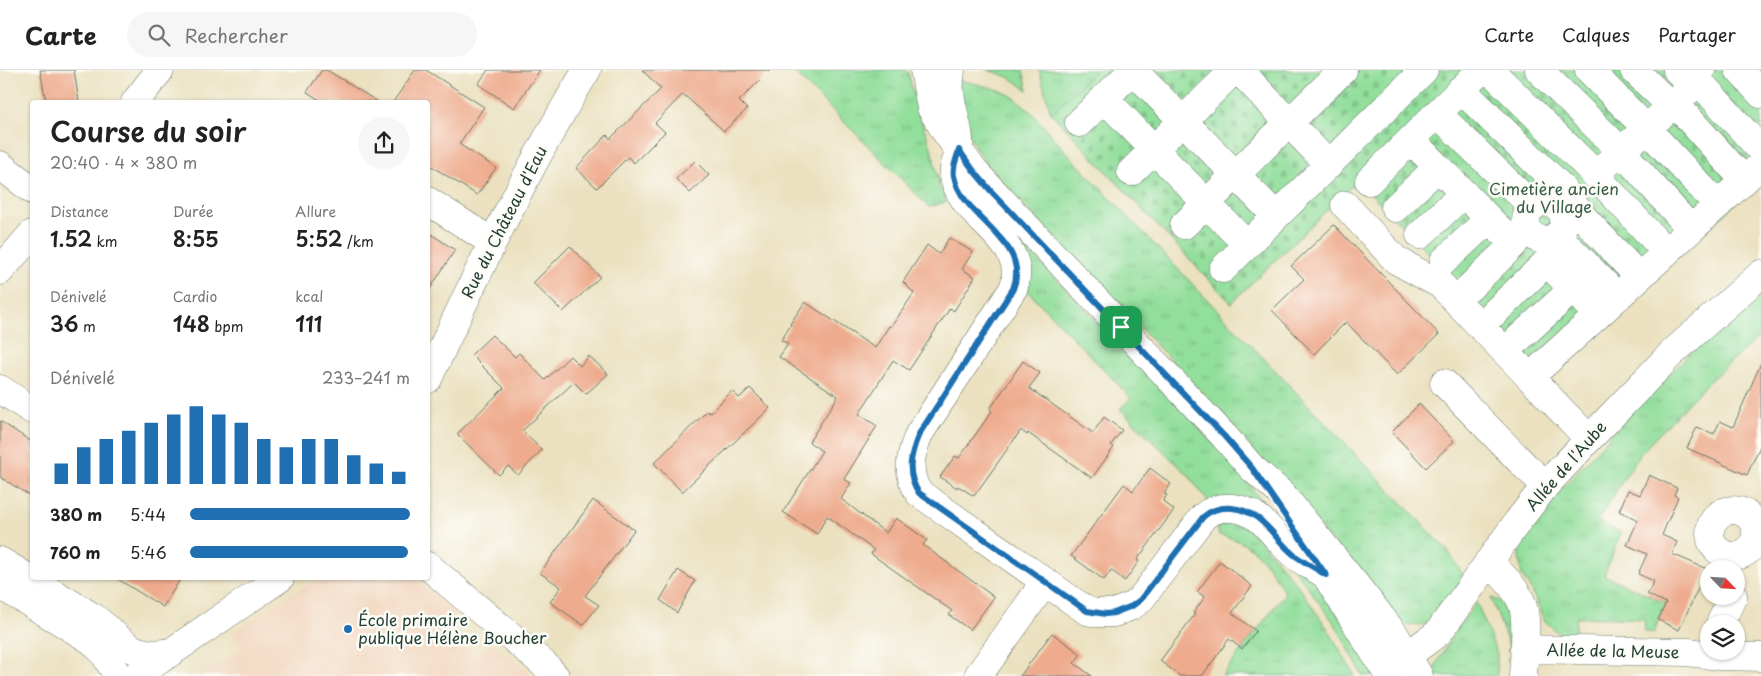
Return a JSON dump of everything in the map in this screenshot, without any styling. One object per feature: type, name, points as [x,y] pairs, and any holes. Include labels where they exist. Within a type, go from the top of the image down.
[{"type":"street","points":[[137,100],[160,70]]},
{"type":"street","name":"Rue du Château d'Eau","points":[[430,374],[492,242],[526,176],[587,70]]},
{"type":"street","points":[[924,70],[931,108],[974,171],[1252,468],[1326,575],[1388,674]]},
{"type":"street","points":[[951,70],[950,92],[959,150],[953,174],[958,189],[970,206],[1010,252],[1016,267],[1016,282],[919,434],[911,459],[910,474],[916,487],[924,497],[1087,611],[1106,614],[1123,610],[1140,600],[1203,517],[1210,511],[1228,508],[1250,512],[1259,518],[1295,556],[1326,575]]},
{"type":"street","points":[[1079,123],[1133,70],[1276,216]]},
{"type":"street","points":[[1131,172],[1234,70]]},
{"type":"street","points":[[1239,70],[1328,165]]},
{"type":"street","points":[[1184,225],[1343,70]]},
{"type":"street","points":[[1222,269],[1424,70]]},
{"type":"street","points":[[1369,181],[1481,70]]},
{"type":"street","points":[[1490,70],[1595,175],[1666,252]]},
{"type":"street","points":[[1539,70],[1621,151],[1691,229]]},
{"type":"street","points":[[1589,70],[1718,205]]},
{"type":"street","points":[[1542,366],[1753,173],[1680,109],[1665,100],[1634,70]]},
{"type":"street","points":[[1739,70],[1761,94]]},
{"type":"street","points":[[1553,204],[1595,175],[1686,93],[1690,74]]},
{"type":"street","points":[[1690,74],[1761,150]]},
{"type":"street","points":[[1461,89],[1563,189],[1553,204]]},
{"type":"street","points":[[1104,98],[1247,245]]},
{"type":"street","points":[[1437,113],[1553,204],[1563,215],[1564,223],[1561,231],[1538,243],[1469,288]]},
{"type":"street","points":[[1411,140],[1489,219],[1538,243],[1618,297]]},
{"type":"street","points":[[0,165],[30,188]]},
{"type":"street","points":[[1395,208],[1438,167]]},
{"type":"street","points":[[1420,235],[1464,193]]},
{"type":"street","points":[[430,202],[492,242]]},
{"type":"street","points":[[1553,204],[1581,214],[1640,277]]},
{"type":"street","points":[[1344,206],[1396,260],[1441,285],[1589,438]]},
{"type":"street","points":[[1444,261],[1489,219]]},
{"type":"street","points":[[0,271],[30,236]]},
{"type":"street","points":[[1538,243],[1573,288],[1598,315]]},
{"type":"street","points":[[1493,314],[1538,243]]},
{"type":"street","name":"Allée de l'Aube","points":[[1388,674],[1414,666],[1488,562],[1546,486],[1589,438],[1672,353],[1761,274]]},
{"type":"street","points":[[1517,340],[1573,288]]},
{"type":"street","points":[[1444,382],[1546,486]]},
{"type":"street","points":[[0,389],[30,409]]},
{"type":"street","points":[[1252,468],[1282,494],[1395,634],[1414,666]]},
{"type":"street","points":[[1736,510],[1743,512],[1755,511],[1756,530],[1754,544],[1743,554],[1736,556],[1728,556],[1715,548],[1710,533],[1711,526],[1714,519],[1720,513],[1736,510]]},
{"type":"street","points":[[0,561],[30,579]]},
{"type":"street","name":"Allée de la Meuse","points":[[1488,562],[1506,578],[1521,602],[1524,620],[1523,676]]},
{"type":"street","points":[[430,568],[546,666],[555,676]]},
{"type":"street","points":[[32,580],[87,613],[107,627],[130,648],[138,652],[152,654],[171,652]]},
{"type":"street","points":[[136,676],[277,580]]},
{"type":"street","points":[[978,676],[1044,582]]},
{"type":"street","points":[[0,585],[91,640],[103,652],[118,676]]},
{"type":"street","name":"Allée de la Meuse","points":[[1524,649],[1698,647],[1720,656],[1761,657]]},
{"type":"shaded area","name":"École primaire publique Hélène Boucher","points":[[316,580],[414,580],[459,618],[459,625],[451,643],[476,655],[492,643],[533,676],[202,676],[241,649],[231,634],[288,596]]},
{"type":"green space","points":[[792,70],[905,70],[908,72],[918,112],[931,147],[940,188],[946,202],[929,207]]},
{"type":"green space","points":[[988,70],[1023,70],[1028,90],[1009,77]]},
{"type":"green space","points":[[1039,70],[1096,70],[1051,113]]},
{"type":"green space","name":"Cimetière ancien du Village","points":[[1096,70],[1761,70],[1761,180],[1548,377],[1358,180],[1231,303],[1051,113]]},
{"type":"green space","points":[[958,80],[987,86],[1004,92],[1029,110],[1063,149],[1448,551],[1464,577],[1443,609],[1433,620],[1421,625],[1403,624],[1232,425],[994,173],[978,152],[967,131]]},
{"type":"green space","points":[[1023,244],[1223,453],[1264,503],[1260,507],[1209,503],[1189,476],[1120,409],[1131,398],[1022,285],[1019,250]]},
{"type":"green space","points":[[1761,291],[1761,335],[1707,383],[1640,454],[1597,521],[1621,533],[1604,575],[1666,603],[1655,632],[1644,632],[1645,619],[1576,617],[1575,638],[1560,635],[1544,620],[1532,591],[1522,576],[1519,547],[1528,529],[1625,419],[1697,346]]},
{"type":"green space","points":[[1230,523],[1242,525],[1257,537],[1299,587],[1327,628],[1355,676],[1222,676],[1285,593],[1259,555],[1242,543],[1219,535],[1217,527]]},
{"type":"green space","points":[[1289,562],[1310,575],[1381,676],[1363,676],[1335,624]]},
{"type":"green space","points":[[1491,598],[1500,601],[1510,612],[1513,626],[1513,651],[1511,651]]},
{"type":"green space","points":[[1477,603],[1497,654],[1497,676],[1432,676],[1452,638]]},
{"type":"building","points":[[40,70],[74,70],[79,100],[46,100]]},
{"type":"building","points":[[322,70],[327,70],[375,100],[320,100],[307,92]]},
{"type":"building","points":[[415,70],[426,70],[484,107],[459,144],[496,168],[477,195],[430,165],[430,100],[394,100]]},
{"type":"building","points":[[488,70],[540,70],[514,108],[478,84]]},
{"type":"building","points":[[642,70],[770,70],[739,101],[747,109],[724,131],[683,94],[655,123],[665,132],[634,163],[628,157],[597,188],[576,168],[607,135],[610,139],[661,89]]},
{"type":"building","points":[[695,161],[709,175],[690,193],[676,179]]},
{"type":"building","points":[[1334,225],[1439,334],[1397,375],[1346,322],[1314,354],[1272,310],[1304,279],[1291,266]]},
{"type":"building","points":[[430,233],[455,250],[430,289]]},
{"type":"building","points":[[949,238],[973,252],[962,269],[975,277],[954,311],[950,308],[909,370],[893,360],[859,414],[877,426],[844,479],[851,483],[841,499],[886,533],[896,518],[927,540],[923,545],[994,597],[970,630],[949,615],[952,611],[871,554],[874,550],[827,516],[817,534],[783,512],[822,451],[809,442],[838,396],[779,357],[788,344],[781,340],[790,324],[805,302],[875,348],[914,293],[903,282],[927,245],[939,254]]},
{"type":"building","points":[[570,246],[600,277],[563,312],[533,283]]},
{"type":"building","points":[[492,335],[515,357],[519,353],[545,380],[570,356],[580,366],[589,356],[608,374],[586,394],[574,382],[522,431],[542,450],[518,475],[508,466],[499,475],[457,434],[504,388],[471,355]]},
{"type":"building","points":[[1023,361],[1040,373],[1029,388],[1093,433],[1104,417],[1122,430],[1111,445],[1114,447],[1092,478],[1021,430],[974,496],[940,477],[955,456],[959,458],[992,411],[990,409]]},
{"type":"building","points":[[1761,363],[1761,444],[1747,475],[1687,448],[1697,427],[1714,434],[1720,421],[1733,427]]},
{"type":"building","points":[[750,388],[770,408],[682,492],[654,463],[707,411],[710,413],[732,391],[739,398]]},
{"type":"building","points":[[1419,404],[1454,441],[1426,468],[1392,432]]},
{"type":"building","points":[[0,421],[30,441],[30,496],[0,477]]},
{"type":"building","points":[[1150,468],[1171,484],[1164,494],[1167,495],[1163,501],[1174,510],[1137,560],[1139,561],[1125,581],[1111,570],[1104,580],[1071,556],[1124,484],[1133,491]]},
{"type":"building","points":[[1649,475],[1677,488],[1674,495],[1678,497],[1662,535],[1677,542],[1672,554],[1700,566],[1700,584],[1679,630],[1658,620],[1666,603],[1647,594],[1654,581],[1638,574],[1647,554],[1627,545],[1638,520],[1619,511],[1628,490],[1640,495]]},
{"type":"building","points":[[593,500],[634,530],[585,596],[599,605],[583,625],[550,602],[561,587],[540,573]]},
{"type":"building","points":[[1220,561],[1252,586],[1232,613],[1256,631],[1242,649],[1229,639],[1202,676],[1180,676],[1160,661],[1195,614],[1193,613],[1205,597],[1197,592]]},
{"type":"building","points":[[678,570],[695,581],[677,613],[660,600]]},
{"type":"building","points":[[119,580],[180,580],[163,607]]},
{"type":"building","points":[[1052,633],[1081,654],[1074,663],[1092,676],[1020,676]]},
{"type":"place","name":"École primaire publique Hélène Boucher","points":[[348,629]]},
{"type":"route","points":[[959,150],[991,191],[1121,327],[1252,468],[1326,575],[1295,556],[1259,518],[1250,512],[1240,509],[1218,509],[1210,511],[1203,517],[1140,600],[1132,606],[1114,613],[1096,613],[1087,611],[1044,582],[919,493],[912,481],[910,467],[914,446],[919,434],[1016,282],[1016,267],[1010,252],[963,198],[958,189],[953,174],[959,150]]}]
